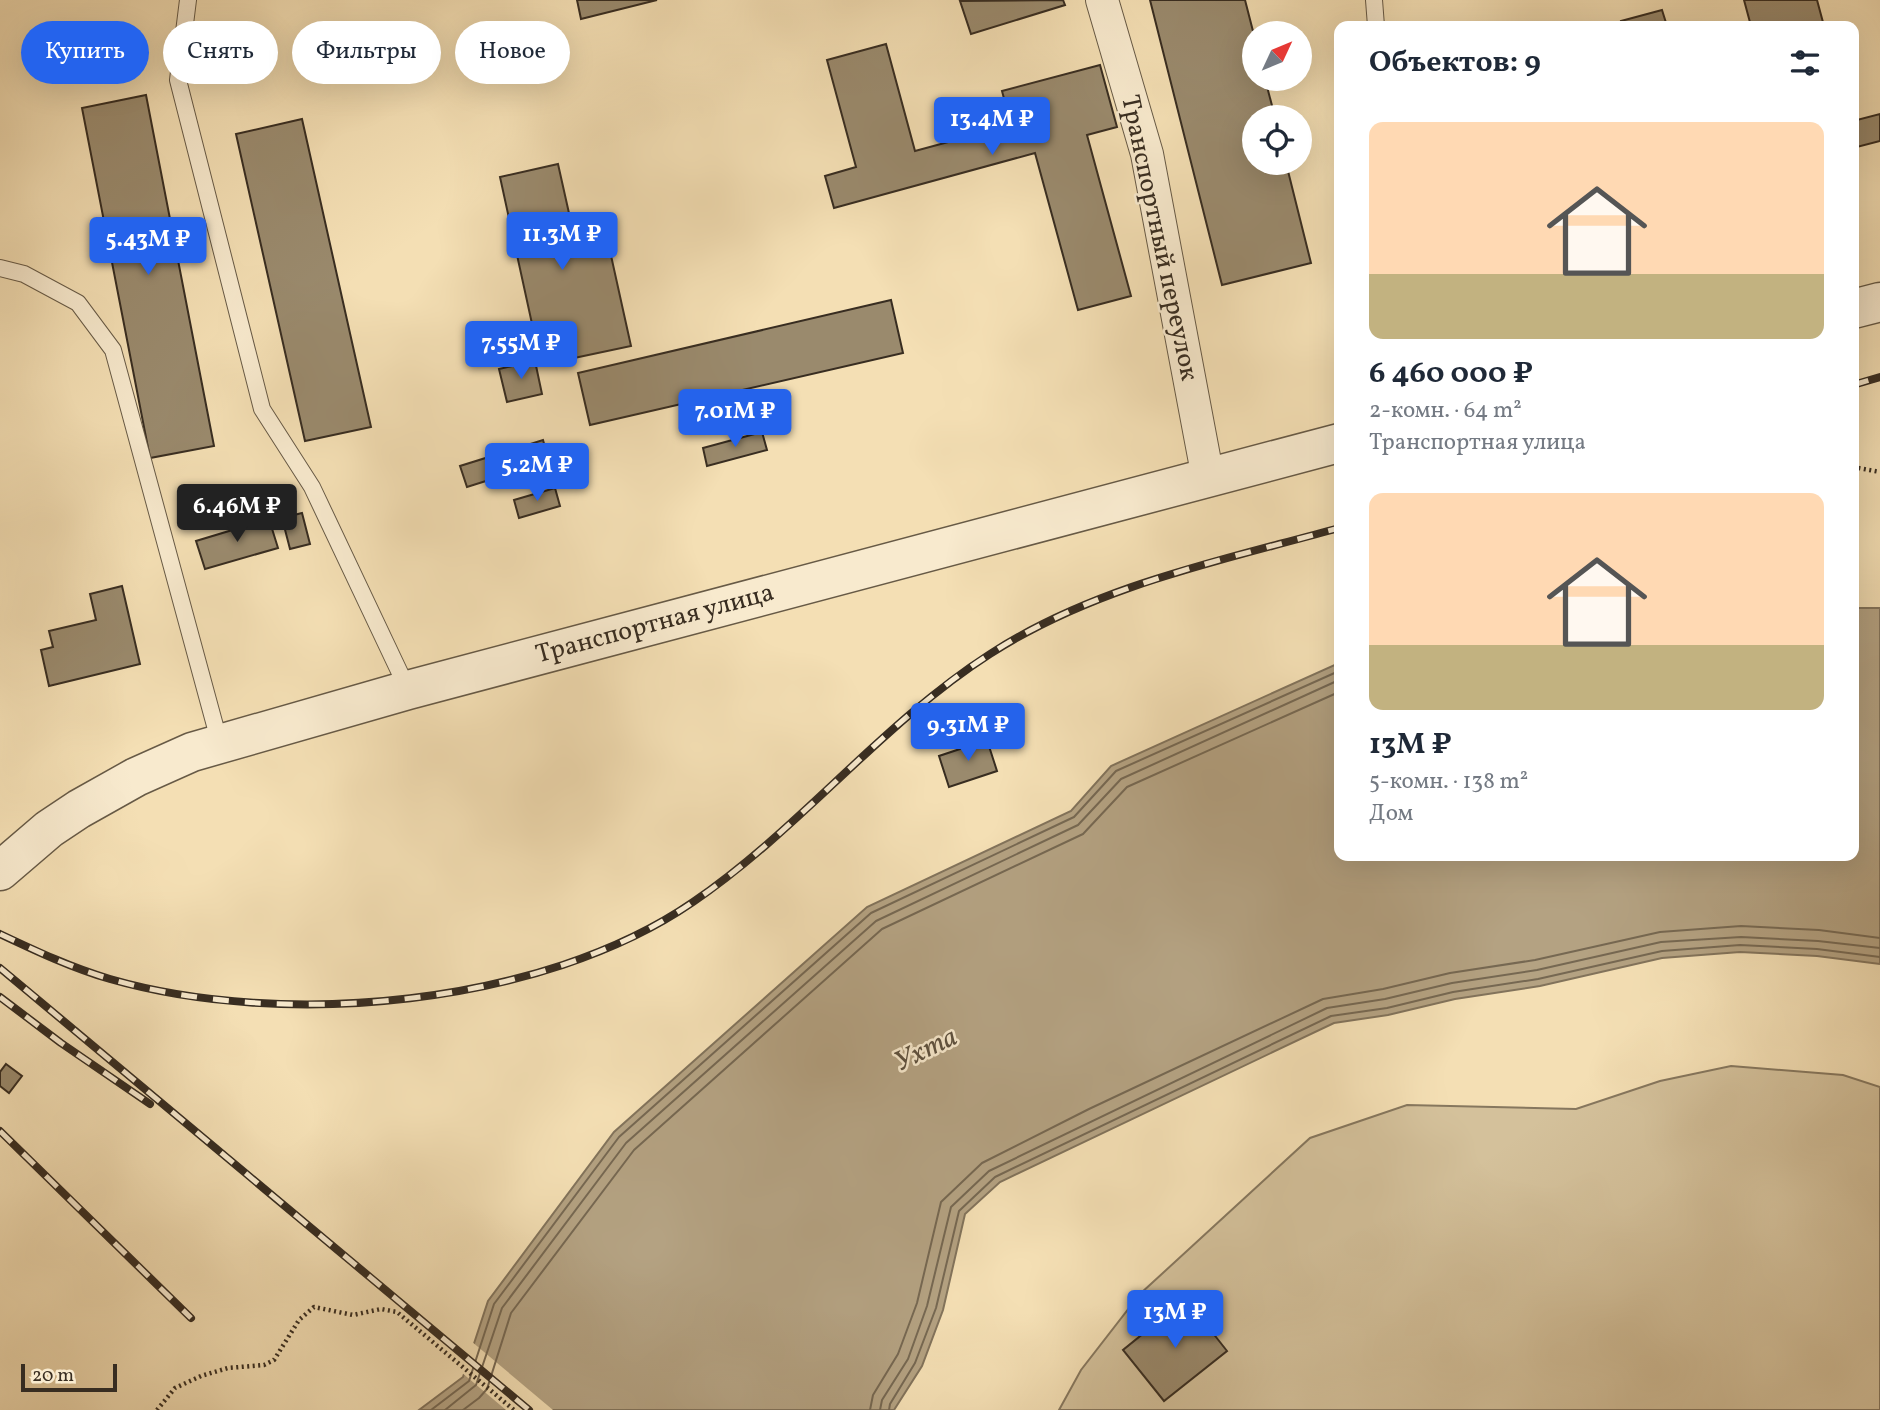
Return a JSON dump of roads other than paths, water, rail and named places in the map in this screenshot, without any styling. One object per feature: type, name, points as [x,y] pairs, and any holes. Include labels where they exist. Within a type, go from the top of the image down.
[{"type":"street","name":"Транспортный переулок","points":[[1102,0],[1147,154],[1208,478]]},
{"type":"street","points":[[1859,307],[1880,302]]},
{"type":"street","name":"Транспортная улица","points":[[0,871],[48,829],[109,791],[163,764],[220,744],[408,690],[1334,444]]},
{"type":"lane","points":[[188,0],[178,80],[262,409],[312,487],[408,690]]},
{"type":"lane","points":[[1374,0],[1376,21]]},
{"type":"lane","points":[[0,268],[24,274],[78,303],[113,350],[220,744]]},
{"type":"water","name":"Ухта","points":[[1859,608],[1880,608],[1880,964],[1817,956],[1740,952],[1662,958],[1540,986],[1455,999],[1388,1015],[1334,1023],[1000,1182],[965,1214],[943,1310],[922,1366],[894,1410],[419,1410],[463,1377],[488,1301],[614,1132],[867,907],[1071,811],[1111,766],[1334,665],[1334,861],[1859,861]]},
{"type":"railway","points":[[1859,383],[1880,377]]},
{"type":"railway","points":[[0,934],[110,979],[179,994],[253,1003],[331,1004],[410,998],[488,985],[563,965],[632,937],[693,902],[769,842],[876,744],[950,682],[1030,630],[1072,610],[1159,578],[1334,529]]},
{"type":"railway","points":[[0,968],[529,1410]]},
{"type":"railway","points":[[0,997],[150,1104]]},
{"type":"railway","points":[[0,1131],[191,1318]]}]
